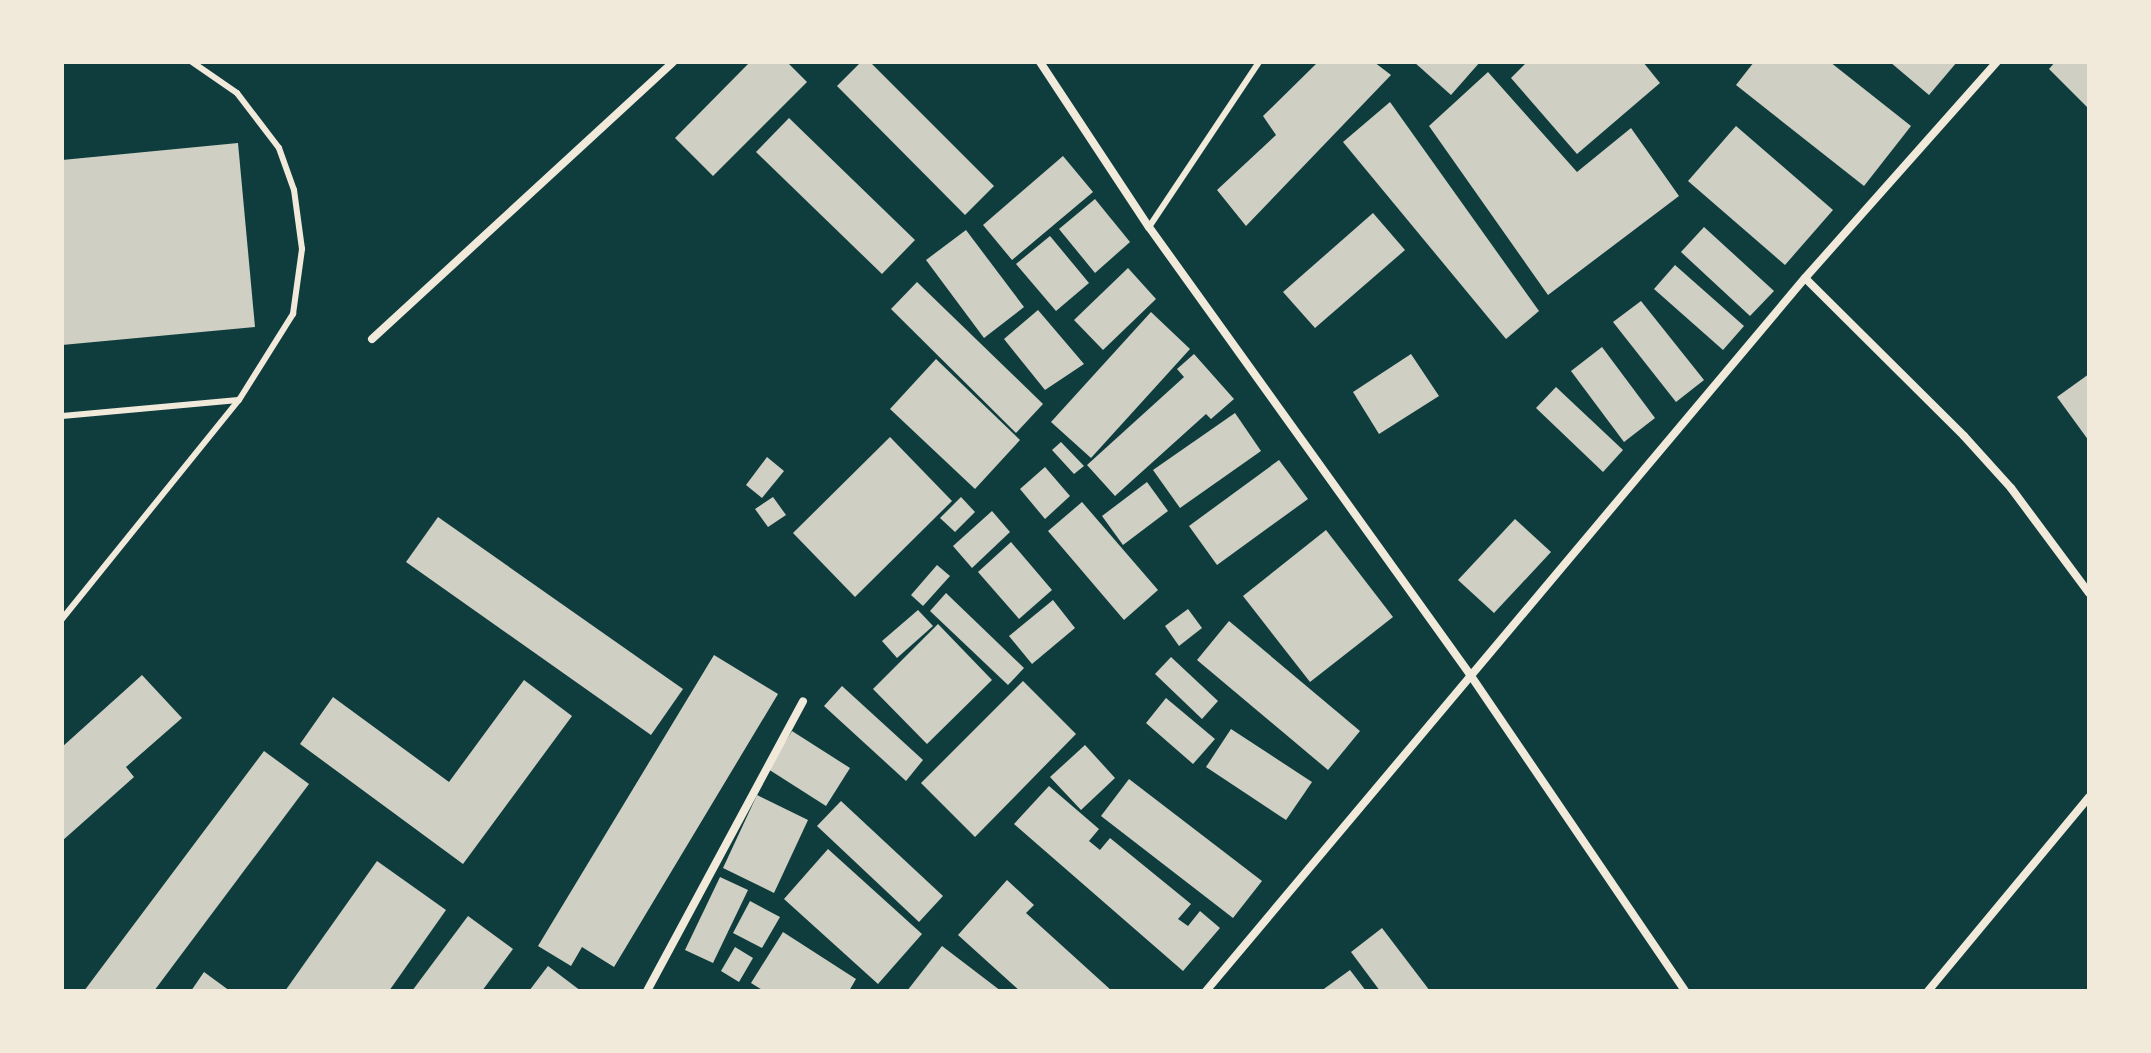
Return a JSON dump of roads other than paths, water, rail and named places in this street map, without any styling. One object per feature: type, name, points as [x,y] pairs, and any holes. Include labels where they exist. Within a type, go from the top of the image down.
[{"type":"street","points":[[372,339],[673,62]]},
{"type":"street","points":[[1040,62],[1149,227],[1469,673],[1685,991]]},
{"type":"street","points":[[1206,991],[1469,673],[1805,278],[1997,62]]},
{"type":"street","points":[[1805,278],[1974,446],[2089,593]]},
{"type":"street","points":[[647,991],[803,701]]},
{"type":"street","points":[[1928,991],[2089,797]]},
{"type":"lane","points":[[62,619],[239,400],[293,314],[302,249],[298,220],[279,148],[237,93],[192,62]]},
{"type":"lane","points":[[1149,227],[1259,62]]},
{"type":"lane","points":[[62,416],[239,400]]}]
